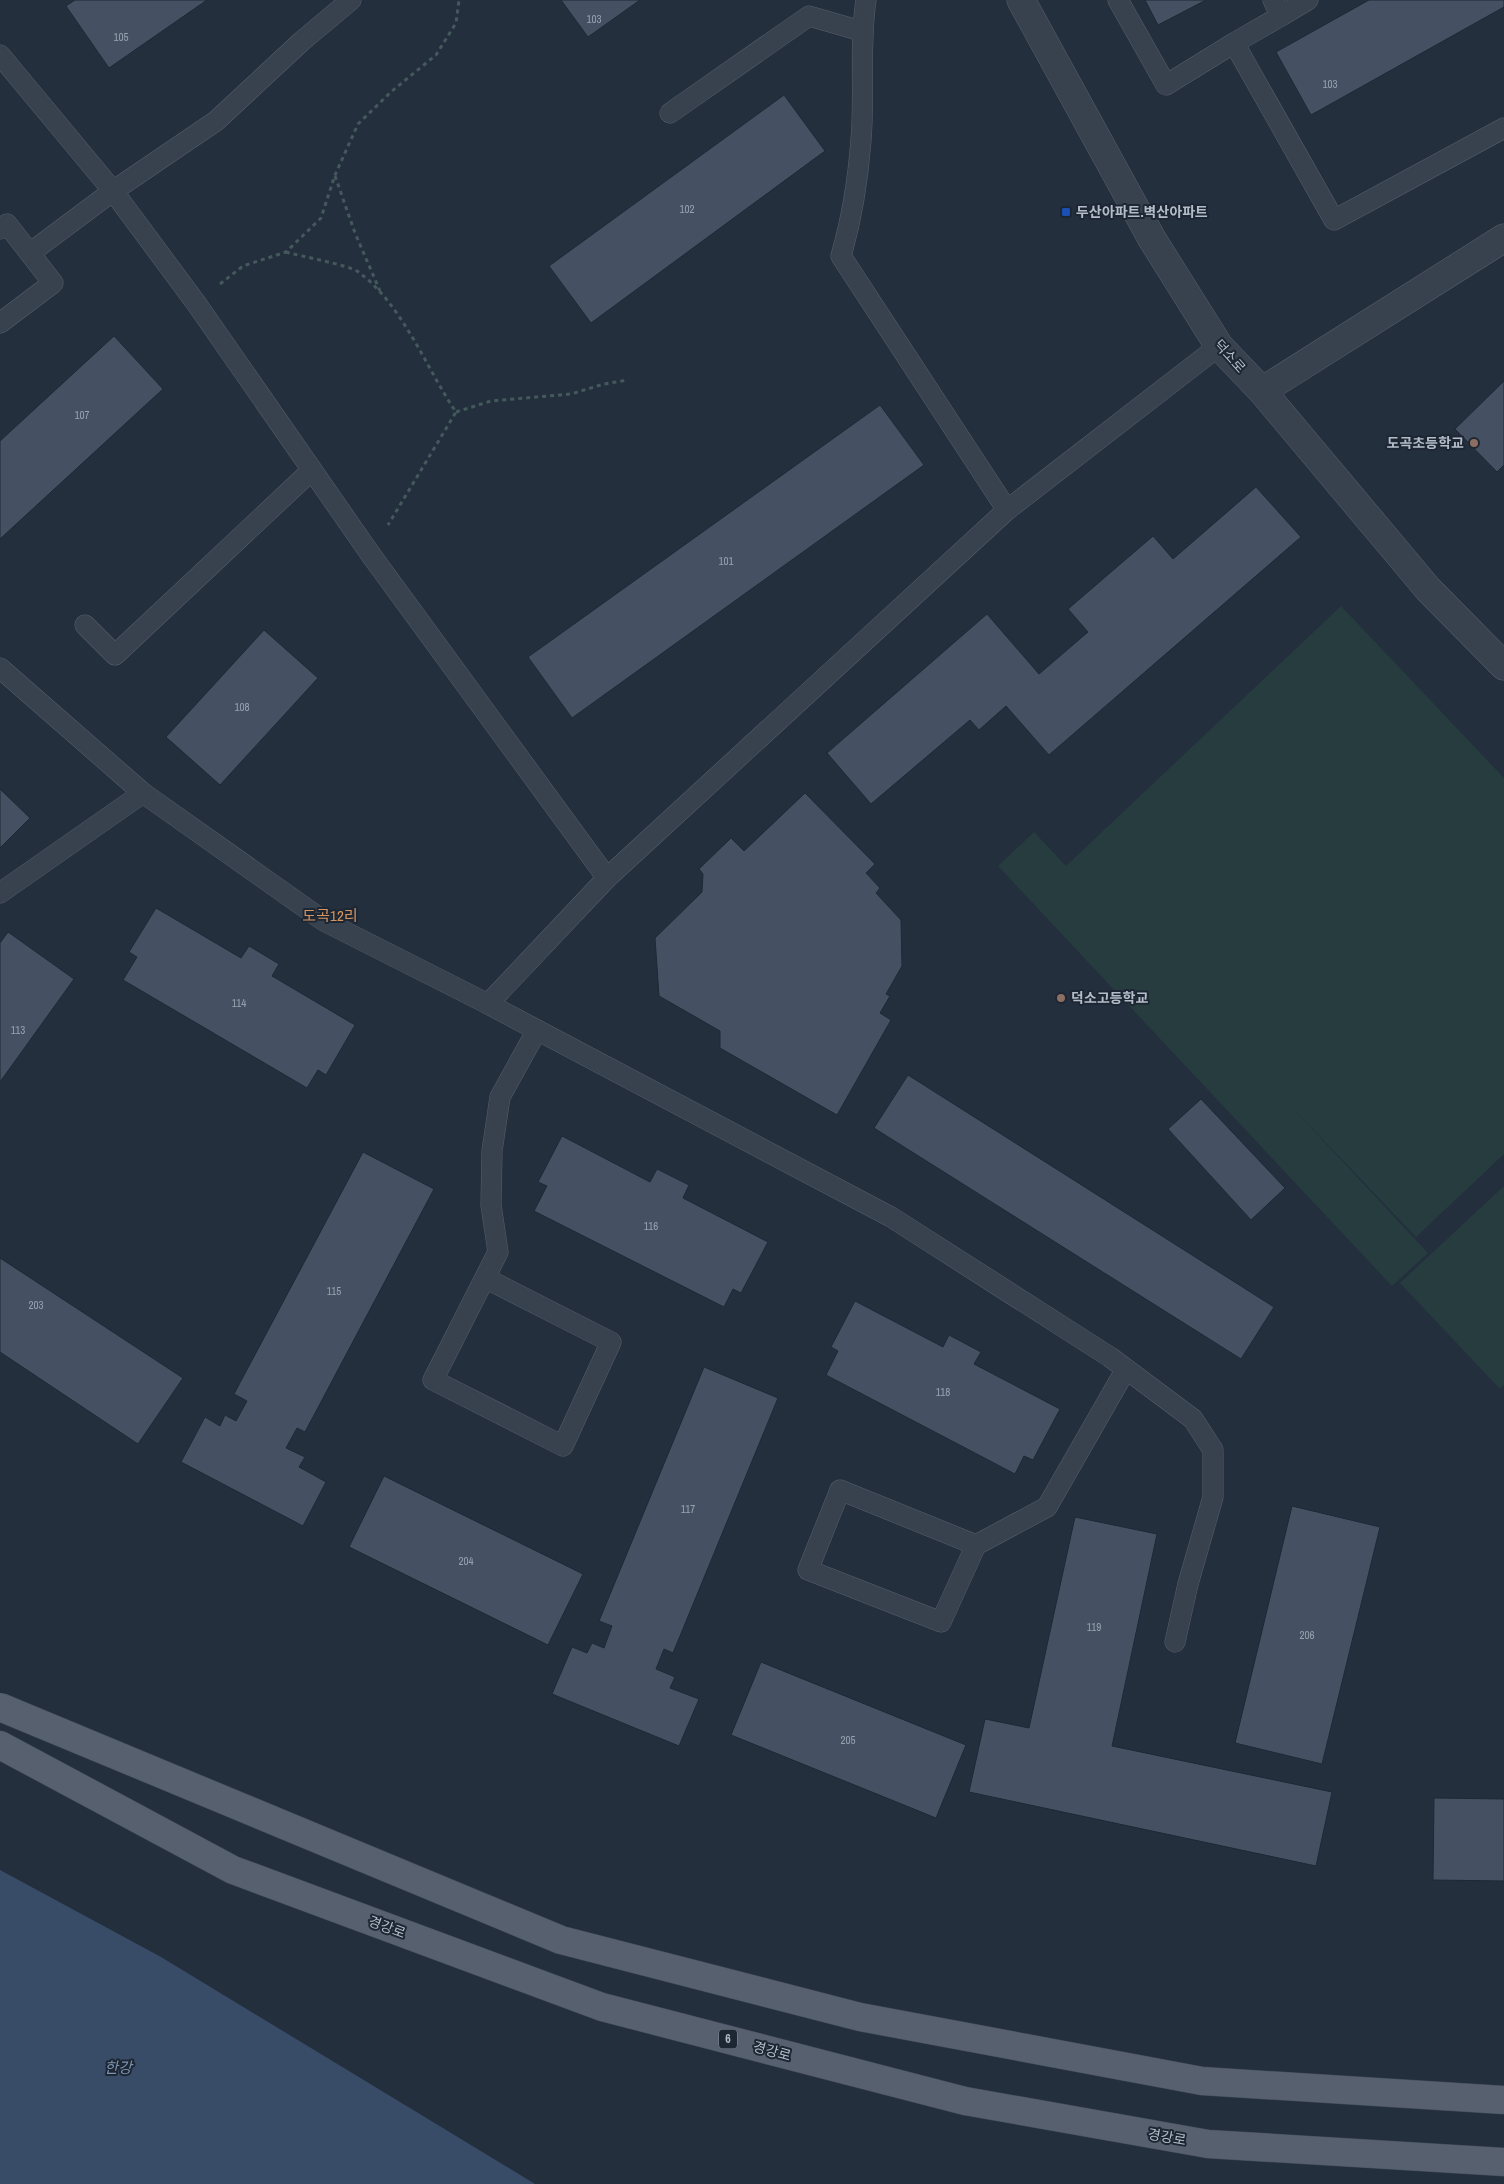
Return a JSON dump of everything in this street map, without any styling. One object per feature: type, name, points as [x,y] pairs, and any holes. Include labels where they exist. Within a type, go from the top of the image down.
[{"type":"main road","points":[[0,1707],[560,1940],[860,2017],[1202,2082],[1504,2100]]},
{"type":"main road","name":"경강로","points":[[0,1746],[233,1870],[602,2006],[965,2101],[1198,2142],[1504,2162]]},
{"type":"street","name":"덕소로","points":[[1021,0],[1152,239],[1219,346],[1262,391],[1428,589],[1504,666]]},
{"type":"street","points":[[1262,391],[1504,238]]},
{"type":"lane","points":[[30,254],[113,191],[216,121],[302,41],[351,0]]},
{"type":"lane","points":[[866,0],[861,31],[862,139],[851,220],[841,256],[1007,510]]},
{"type":"lane","points":[[1118,0],[1166,85],[1234,43],[1277,8],[1308,0]]},
{"type":"lane","points":[[670,113],[809,16],[861,31]]},
{"type":"lane","points":[[1234,43],[1334,220],[1504,128]]},
{"type":"lane","points":[[0,55],[113,191],[196,304],[371,556],[607,878]]},
{"type":"lane","points":[[0,230],[7,224],[53,282],[0,323]]},
{"type":"lane","points":[[488,1004],[607,878],[1007,510],[1219,346]]},
{"type":"lane","points":[[85,625],[115,655],[312,470]]},
{"type":"lane","points":[[0,668],[143,793],[324,921],[488,1004],[891,1217],[1126,1370],[1193,1420],[1213,1450],[1213,1497],[1188,1584],[1175,1642]]},
{"type":"lane","points":[[0,893],[143,793]]},
{"type":"lane","points":[[498,1252],[433,1380],[563,1446],[611,1342],[485,1278],[498,1252],[491,1205],[492,1151],[500,1097],[537,1030]]},
{"type":"lane","points":[[976,1545],[840,1490],[808,1570],[941,1622],[976,1545],[1047,1507],[1126,1370]]},
{"type":"path","points":[[196,304],[243,266],[286,252],[321,218],[335,175],[358,124],[392,91],[436,55],[456,23],[459,0]]},
{"type":"path","points":[[335,175],[355,233],[380,293]]},
{"type":"path","points":[[286,252],[356,270],[380,293],[416,341],[456,412]]},
{"type":"path","points":[[371,556],[456,412],[491,401],[571,394],[604,384],[628,380]]},
{"type":"green space","points":[[1341,606],[1504,778],[1504,1154],[1416,1237],[1289,1104],[1428,1253],[1392,1286],[998,866],[1034,832],[1066,866]]},
{"type":"green space","points":[[1504,1186],[1504,1385],[1500,1389],[1400,1283]]},
{"type":"water","name":"한강","points":[[0,1870],[161,1957],[535,2184],[0,2184]]},
{"type":"building","points":[[75,0],[207,0],[109,68],[66,6]]},
{"type":"building","points":[[561,0],[640,0],[588,37]]},
{"type":"building","points":[[1145,0],[1206,0],[1158,25]]},
{"type":"building","points":[[1369,0],[1504,0],[1504,7],[1311,115],[1276,52]]},
{"type":"building","points":[[784,95],[825,151],[591,323],[549,266]]},
{"type":"building","points":[[114,336],[163,389],[0,539],[0,441]]},
{"type":"building","points":[[1504,381],[1504,465],[1497,472],[1455,429]]},
{"type":"building","points":[[880,405],[924,465],[572,718],[528,657]]},
{"type":"building","points":[[1256,487],[1301,537],[1049,755],[1006,706],[979,730],[970,720],[871,804],[827,753],[987,614],[1039,674],[1088,632],[1068,609],[1153,536],[1173,559]]},
{"type":"building","points":[[264,630],[318,678],[220,785],[166,737]]},
{"type":"building","points":[[0,789],[30,818],[0,848]]},
{"type":"building","points":[[805,793],[875,864],[866,873],[880,888],[876,893],[901,920],[902,966],[886,994],[890,996],[880,1013],[891,1020],[837,1115],[720,1048],[720,1031],[659,996],[655,938],[702,892],[703,874],[699,869],[731,838],[744,851]]},
{"type":"building","points":[[156,908],[241,958],[249,946],[279,964],[272,976],[355,1025],[326,1075],[318,1070],[307,1088],[123,980],[137,957],[129,952]]},
{"type":"building","points":[[8,932],[74,979],[0,1082],[0,943]]},
{"type":"building","points":[[908,1075],[1274,1307],[1241,1359],[874,1128]]},
{"type":"building","points":[[1201,1099],[1285,1188],[1251,1220],[1168,1129]]},
{"type":"building","points":[[562,1136],[650,1182],[657,1169],[689,1185],[683,1198],[768,1242],[741,1293],[733,1289],[724,1307],[534,1211],[547,1186],[538,1182]]},
{"type":"building","points":[[363,1152],[434,1189],[305,1432],[297,1428],[286,1448],[305,1457],[299,1467],[326,1482],[303,1526],[181,1462],[205,1417],[220,1426],[225,1415],[236,1421],[247,1401],[234,1394]]},
{"type":"building","points":[[0,1258],[183,1378],[138,1444],[0,1352]]},
{"type":"building","points":[[855,1301],[943,1347],[949,1335],[981,1352],[974,1364],[1060,1409],[1033,1460],[1024,1456],[1015,1474],[826,1375],[838,1351],[831,1347]]},
{"type":"building","points":[[704,1367],[778,1398],[673,1653],[664,1649],[656,1669],[675,1677],[670,1688],[699,1699],[679,1746],[552,1694],[572,1647],[587,1653],[592,1643],[604,1648],[612,1626],[599,1621]]},
{"type":"building","points":[[384,1476],[583,1574],[548,1645],[349,1547]]},
{"type":"building","points":[[1292,1506],[1380,1527],[1322,1764],[1235,1743]]},
{"type":"building","points":[[1075,1517],[1157,1534],[1112,1746],[1332,1792],[1316,1866],[969,1792],[985,1719],[1029,1728]]},
{"type":"building","points":[[761,1662],[966,1745],[936,1818],[731,1735]]},
{"type":"building","points":[[1434,1798],[1504,1799],[1504,1881],[1433,1880]]},
{"type":"place","name":"두산아파트.벽산아파트","points":[[1066,212]]},
{"type":"place","name":"도곡초등학교","points":[[1474,443]]},
{"type":"place","name":"덕소고등학교","points":[[1061,998]]},
{"type":"district","name":"도곡12리","points":[[330,916]]}]
